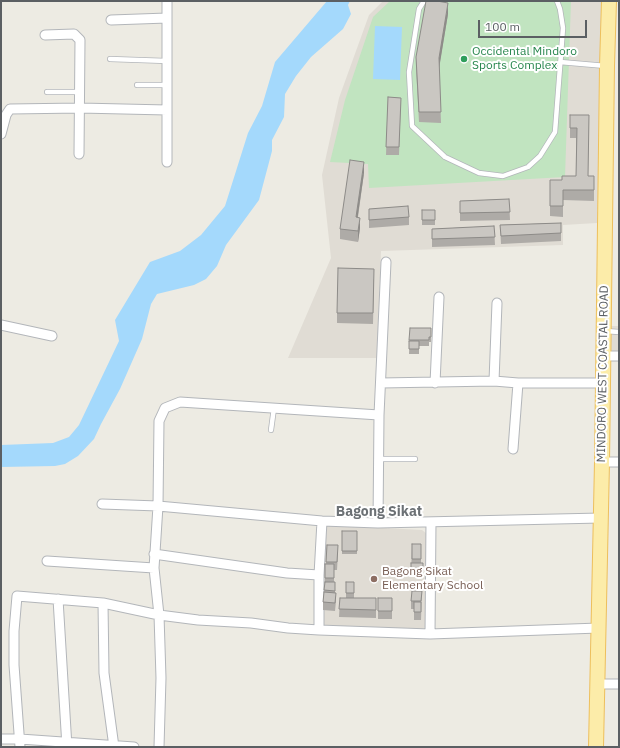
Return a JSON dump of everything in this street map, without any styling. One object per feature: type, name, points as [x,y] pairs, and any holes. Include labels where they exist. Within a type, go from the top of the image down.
[{"type":"main road","name":"MINDORO WEST COASTAL ROAD","points":[[596,747],[609,1]]},
{"type":"street","points":[[167,1],[167,162]]},
{"type":"street","points":[[111,20],[167,18]]},
{"type":"street","points":[[45,35],[74,34],[80,40],[79,154]]},
{"type":"street","points":[[1,134],[6,115],[10,109],[80,108],[167,110]]},
{"type":"street","points":[[378,523],[379,415],[386,262]]},
{"type":"street","points":[[435,383],[439,297]]},
{"type":"street","points":[[494,381],[497,302]]},
{"type":"street","points":[[1,324],[52,336]]},
{"type":"street","points":[[602,356],[619,356]]},
{"type":"street","points":[[381,383],[494,381],[518,383],[603,383]]},
{"type":"street","points":[[513,449],[518,383]]},
{"type":"street","points":[[159,747],[159,615],[154,554],[158,506],[159,421],[165,408],[180,402],[379,415]]},
{"type":"street","points":[[602,462],[619,462]]},
{"type":"street","points":[[102,504],[158,506],[322,521],[378,523],[601,518]]},
{"type":"street","points":[[319,630],[319,575],[322,521]]},
{"type":"street","points":[[430,634],[431,522]]},
{"type":"street","points":[[154,554],[287,573],[319,575]]},
{"type":"street","points":[[47,561],[154,568]]},
{"type":"street","points":[[20,743],[14,665],[14,631],[17,596],[104,603],[159,615],[198,620],[251,623],[319,630],[430,634],[599,628]]},
{"type":"street","points":[[58,599],[67,745]]},
{"type":"street","points":[[104,603],[104,673],[114,746]]},
{"type":"street","points":[[597,684],[619,684]]},
{"type":"street","points":[[1,739],[20,743],[134,747]]},
{"type":"lane","points":[[424,1],[419,9],[409,72],[412,126],[445,157],[479,173],[503,176],[528,167],[540,156],[555,132],[563,28],[557,1]]},
{"type":"lane","points":[[110,60],[167,62]]},
{"type":"lane","points":[[560,62],[607,66]]},
{"type":"lane","points":[[137,85],[167,86]]},
{"type":"lane","points":[[47,92],[80,92]]},
{"type":"lane","points":[[603,331],[619,332]]},
{"type":"lane","points":[[271,430],[274,408]]},
{"type":"lane","points":[[378,459],[415,459]]},
{"type":"shaded area","points":[[383,1],[602,1],[597,223],[563,225],[563,245],[381,251],[377,358],[288,358],[331,258],[322,175],[339,98],[369,15]]},
{"type":"shaded area","points":[[609,326],[619,326],[619,354],[610,355]]},
{"type":"shaded area","name":"Bagong Sikat Elementary School","points":[[328,525],[422,530],[427,534],[425,627],[422,631],[323,627],[324,527]]},
{"type":"green space","name":"Occidental Mindoro Sports Complex","points":[[390,1],[571,1],[565,177],[369,188],[368,164],[330,162],[345,100],[373,17]]},
{"type":"water","points":[[327,1],[350,1],[348,5],[351,14],[343,29],[311,57],[296,76],[285,94],[284,117],[272,140],[272,151],[259,200],[226,245],[217,266],[206,279],[194,285],[157,294],[151,304],[142,339],[120,389],[94,439],[78,456],[65,464],[55,466],[1,467],[1,445],[53,443],[69,437],[79,425],[119,341],[115,320],[150,262],[180,251],[201,235],[225,206],[248,133],[262,106],[275,62]]},
{"type":"water","points":[[375,26],[402,27],[400,80],[373,79]]},
{"type":"building","points":[[426,1],[448,3],[439,58],[441,112],[419,112],[416,57]]},
{"type":"building","points":[[388,97],[401,98],[399,147],[386,147]]},
{"type":"building","points":[[570,115],[589,115],[588,176],[594,176],[594,190],[563,190],[563,206],[550,206],[550,180],[562,180],[562,176],[576,176],[577,128],[570,128]]},
{"type":"building","points":[[350,160],[364,162],[356,217],[360,218],[358,231],[340,229]]},
{"type":"building","points":[[509,199],[510,212],[460,213],[460,201]]},
{"type":"building","points":[[408,206],[409,217],[369,220],[369,209]]},
{"type":"building","points":[[422,210],[435,210],[435,220],[422,220]]},
{"type":"building","points":[[561,223],[561,233],[501,236],[500,225]]},
{"type":"building","points":[[494,226],[495,237],[432,239],[432,229]]},
{"type":"building","points":[[338,268],[374,269],[373,313],[337,313]]},
{"type":"building","points":[[410,328],[431,328],[431,337],[429,337],[429,340],[409,340]]},
{"type":"building","points":[[409,341],[419,341],[419,349],[409,349]]},
{"type":"building","points":[[342,531],[357,531],[357,551],[342,551]]},
{"type":"building","points":[[412,544],[421,544],[421,559],[412,559]]},
{"type":"building","points":[[327,545],[338,545],[337,562],[326,562]]},
{"type":"building","points":[[411,563],[423,563],[423,570],[411,570]]},
{"type":"building","points":[[325,564],[334,564],[334,578],[325,578]]},
{"type":"building","points":[[325,582],[335,582],[335,591],[324,590]]},
{"type":"building","points":[[346,582],[354,582],[354,593],[346,593]]},
{"type":"building","points":[[412,591],[422,591],[421,601],[411,601]]},
{"type":"building","points":[[324,592],[336,593],[335,603],[323,602]]},
{"type":"building","points":[[340,598],[376,598],[376,610],[339,609]]},
{"type":"building","points":[[378,598],[392,598],[392,611],[378,611]]},
{"type":"building","points":[[414,602],[421,602],[421,612],[414,612]]},
{"type":"place","name":"Occidental Mindoro Sports Complex","points":[[464,59]]},
{"type":"place","name":"Bagong Sikat Elementary School","points":[[374,579]]},
{"type":"district","name":"Bagong Sikat","points":[[379,512]]}]
